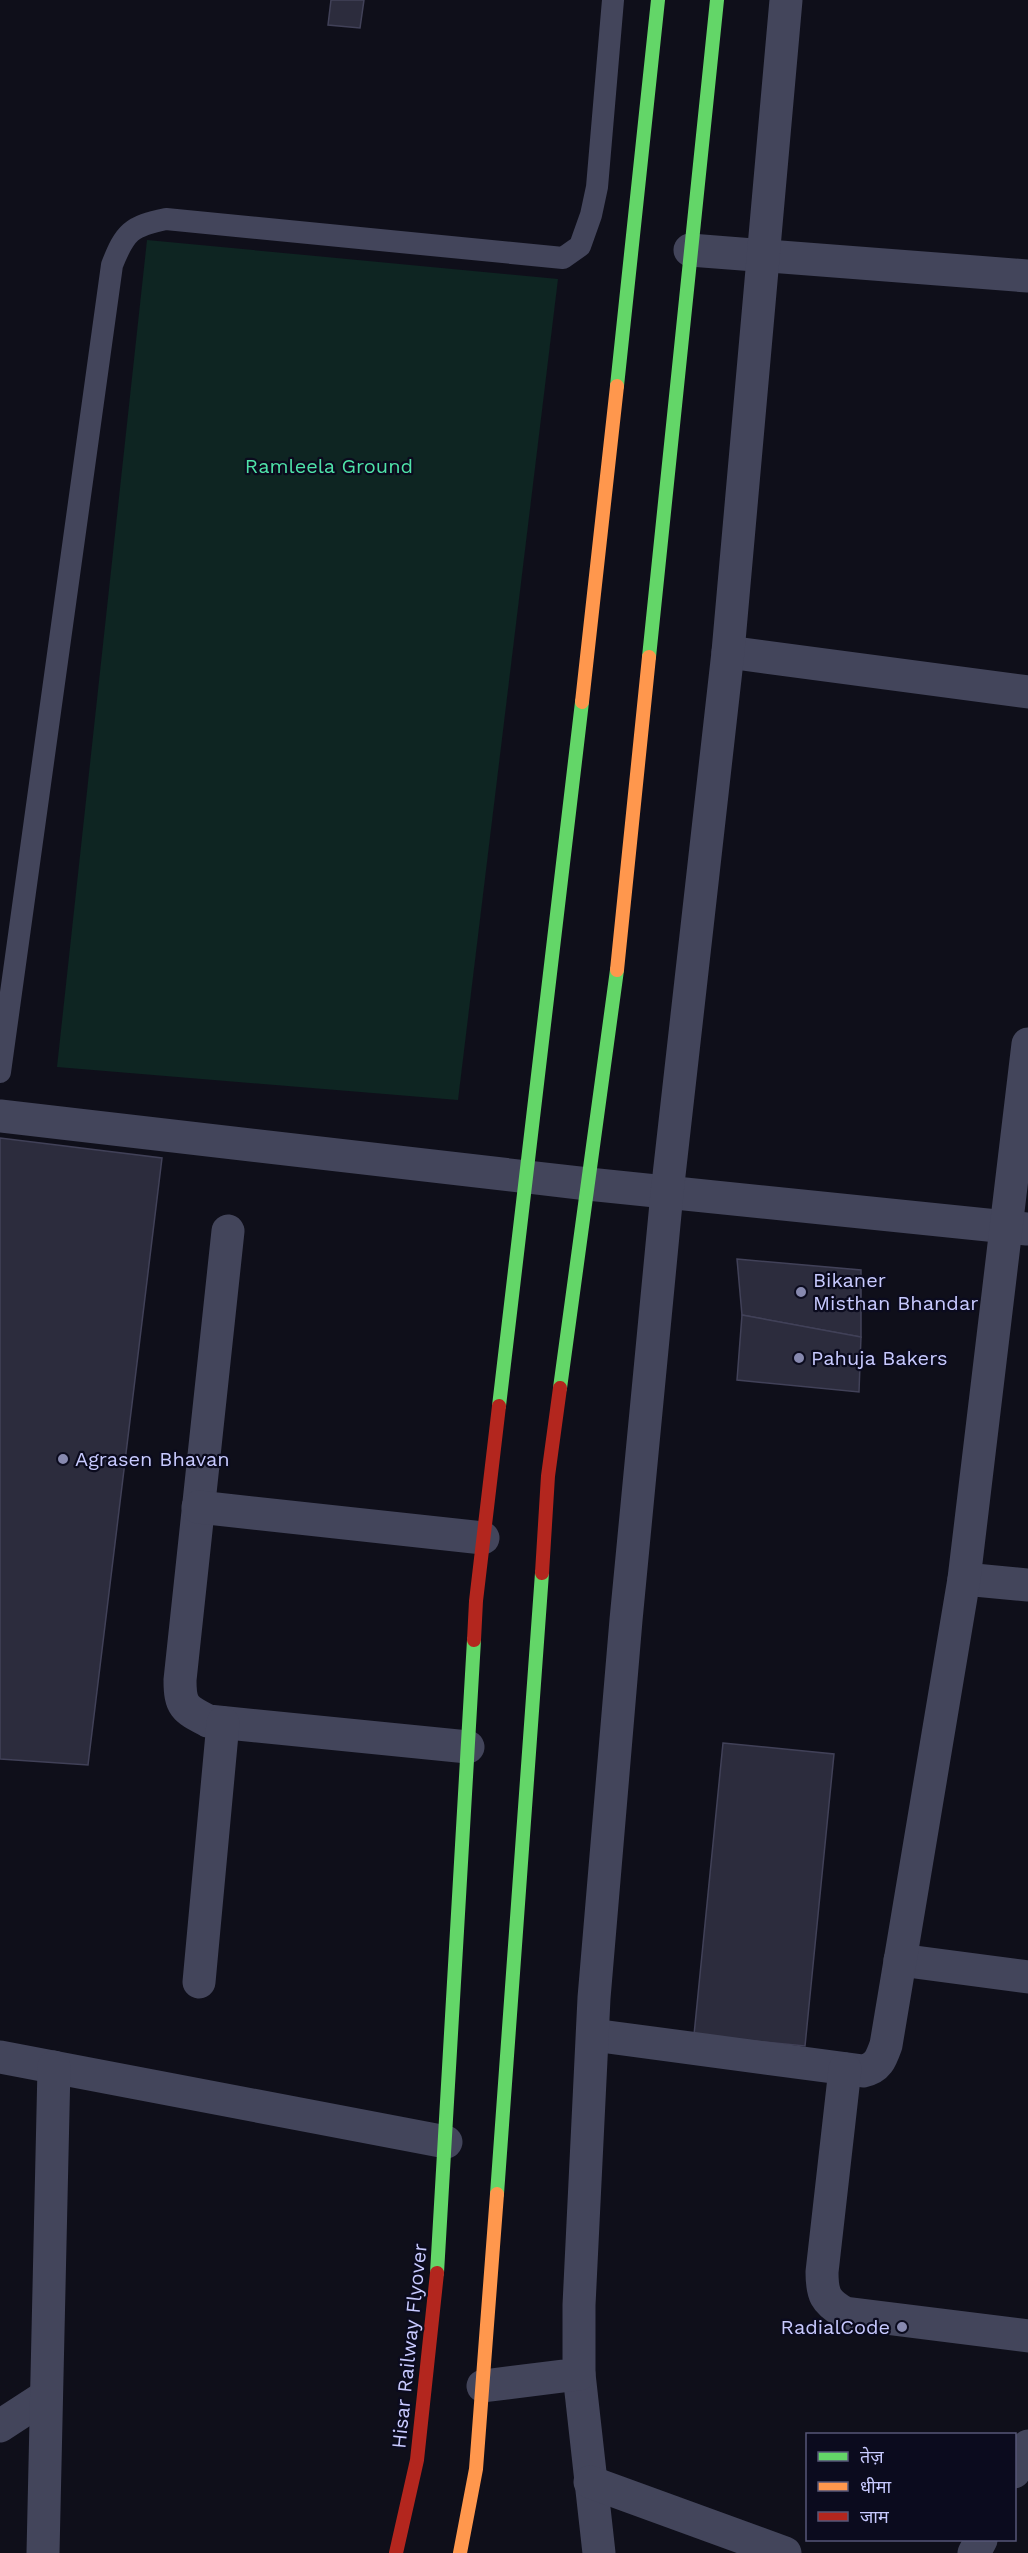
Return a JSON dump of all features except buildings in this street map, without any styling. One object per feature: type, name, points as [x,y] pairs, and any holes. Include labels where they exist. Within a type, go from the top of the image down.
[{"type":"main road","name":"Hisar Railway Flyover","points":[[396,2553],[417,2460],[440,2251],[476,1601],[599,555],[658,0]]},
{"type":"main road","points":[[460,2553],[476,2469],[483,2386],[532,1728],[548,1476],[612,1017],[717,0]]},
{"type":"street","points":[[599,2553],[579,2374],[579,2305],[593,2035],[625,1632],[666,1193],[728,652],[786,0]]},
{"type":"street","points":[[690,250],[1028,276]]},
{"type":"street","points":[[728,652],[1028,692]]},
{"type":"street","points":[[593,2035],[863,2071],[873,2069],[881,2060],[886,2045],[964,1578],[1017,1228],[1028,1044]]},
{"type":"street","points":[[0,1116],[666,1193],[1017,1228]]},
{"type":"street","points":[[228,1231],[180,1699],[188,1711],[208,1721],[468,1748]]},
{"type":"street","points":[[198,1507],[483,1538]]},
{"type":"street","points":[[964,1578],[1028,1585]]},
{"type":"street","points":[[199,1982],[224,1723]]},
{"type":"street","points":[[900,1960],[1028,1977]]},
{"type":"street","points":[[0,2057],[446,2142]]},
{"type":"street","points":[[43,2553],[54,2067]]},
{"type":"street","points":[[845,2069],[822,2272],[822,2288],[830,2304],[845,2313],[1028,2336]]},
{"type":"street","points":[[483,2386],[579,2374]]},
{"type":"street","points":[[0,2426],[46,2396]]},
{"type":"street","points":[[590,2482],[785,2553]]},
{"type":"lane","points":[[0,1072],[112,265],[122,240],[142,224],[166,219],[563,258],[580,246],[591,215],[597,187],[613,0]]},
{"type":"green space","name":"Ramleela Ground","points":[[147,240],[558,279],[458,1100],[57,1067]]},
{"type":"traffic: fast","points":[[617,386],[658,0]]},
{"type":"traffic: fast","points":[[649,657],[717,0]]},
{"type":"traffic: fast","points":[[499,1406],[582,702]]},
{"type":"traffic: fast","points":[[560,1388],[617,970]]},
{"type":"traffic: fast","points":[[497,2194],[542,1573]]},
{"type":"traffic: fast","points":[[437,2273],[474,1640]]},
{"type":"traffic: slow","points":[[582,702],[617,386]]},
{"type":"traffic: slow","points":[[617,970],[649,657]]},
{"type":"traffic: slow","points":[[460,2553],[476,2469],[497,2194]]},
{"type":"traffic: jam","points":[[542,1573],[548,1476],[560,1388]]},
{"type":"traffic: jam","points":[[474,1640],[476,1601],[499,1406]]},
{"type":"traffic: jam","points":[[396,2553],[417,2460],[437,2273]]},
{"type":"place","name":"Bikaner Misthan Bhandar","points":[[801,1292]]},
{"type":"place","name":"Pahuja Bakers","points":[[799,1358]]},
{"type":"place","name":"Agrasen Bhavan","points":[[63,1459]]},
{"type":"place","name":"RadialCode","points":[[902,2327]]}]
